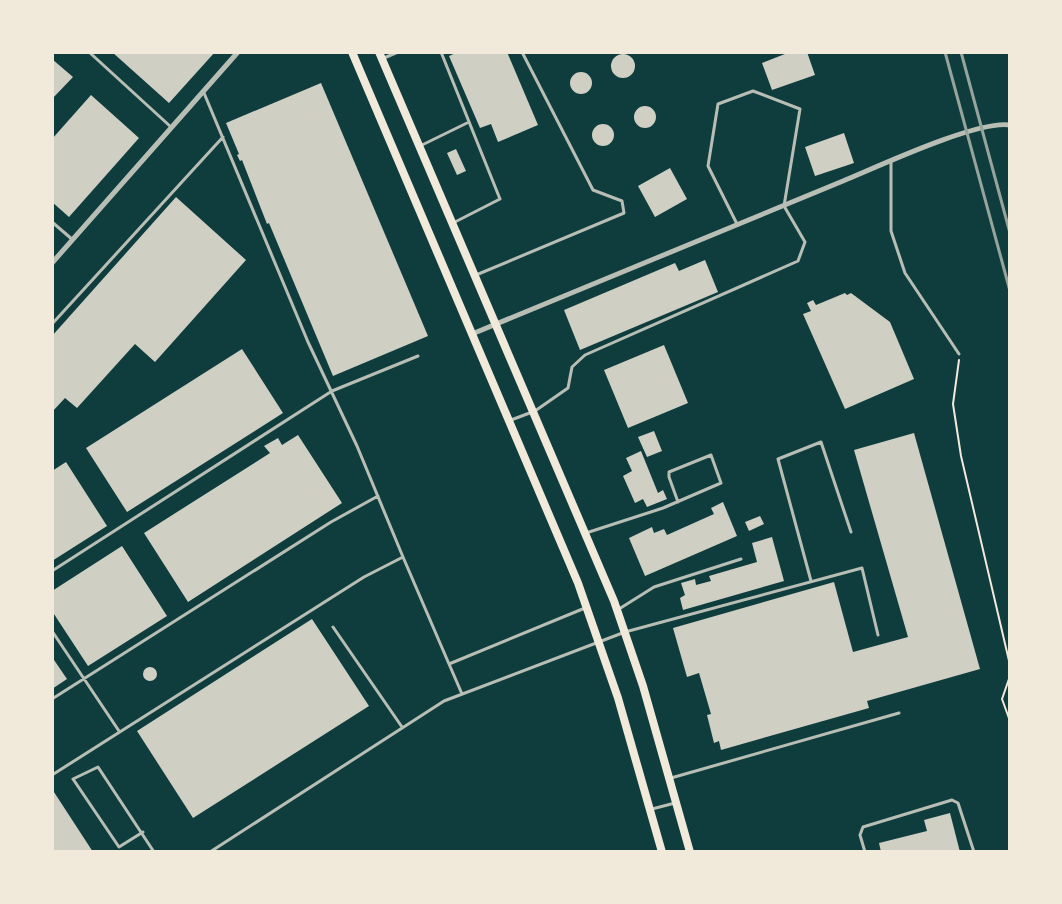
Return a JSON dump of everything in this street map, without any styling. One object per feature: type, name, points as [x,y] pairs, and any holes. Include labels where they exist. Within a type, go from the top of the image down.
[{"type":"main road","points":[[352,52],[588,607],[662,852]]},
{"type":"main road","points":[[381,55],[535,411],[617,610],[690,852]]},
{"type":"street","points":[[52,263],[238,52]]},
{"type":"street","points":[[472,334],[891,161],[967,132],[1000,124],[1010,125]]},
{"type":"lane","points":[[89,52],[171,127]]},
{"type":"lane","points":[[381,55],[398,52]]},
{"type":"lane","points":[[441,52],[500,199],[453,223]]},
{"type":"lane","points":[[476,275],[624,213],[622,201],[593,190],[522,52]]},
{"type":"lane","points":[[203,91],[255,217],[462,694]]},
{"type":"lane","points":[[510,421],[535,411],[568,388],[572,367],[585,355],[798,261],[805,242],[784,206],[800,109],[753,91],[718,104],[708,166],[737,225]]},
{"type":"lane","points":[[420,146],[469,122]]},
{"type":"lane","points":[[52,324],[223,137]]},
{"type":"lane","points":[[891,161],[891,231],[905,273],[959,354]]},
{"type":"lane","points":[[52,222],[73,240]]},
{"type":"lane","points":[[52,571],[332,391],[418,356]]},
{"type":"lane","points":[[811,581],[778,459],[821,442],[851,532]]},
{"type":"lane","points":[[586,533],[678,502],[721,483],[711,455],[669,472],[678,502]]},
{"type":"lane","points":[[52,699],[331,522],[378,496]]},
{"type":"lane","points":[[52,775],[364,577],[403,557]]},
{"type":"lane","points":[[617,610],[654,586],[741,559]]},
{"type":"lane","points":[[210,852],[444,701],[599,640],[862,567],[878,635]]},
{"type":"lane","points":[[450,664],[588,607]]},
{"type":"lane","points":[[333,627],[402,728]]},
{"type":"lane","points":[[52,631],[119,731]]},
{"type":"lane","points":[[669,778],[899,713]]},
{"type":"lane","points":[[142,832],[119,847],[73,779],[98,767],[142,832],[154,852]]},
{"type":"lane","points":[[865,852],[860,835],[863,828],[952,800],[958,803],[974,852]]},
{"type":"lane","points":[[650,810],[676,802]]},
{"type":"path","points":[[959,354],[953,404],[968,488],[1010,665]]},
{"type":"path","points":[[1010,676],[1002,699],[1010,721]]},
{"type":"building","points":[[112,52],[215,52],[169,103]]},
{"type":"building","points":[[458,52],[507,52],[538,125],[498,142],[491,124],[480,128],[449,56]]},
{"type":"building","points":[[790,52],[807,52],[815,75],[772,90],[762,63]]},
{"type":"building","points":[[623,54],[631,58],[635,66],[631,74],[623,78],[615,74],[611,66],[615,58]]},
{"type":"building","points":[[52,59],[73,77],[52,99]]},
{"type":"building","points":[[581,72],[589,75],[592,83],[589,91],[581,94],[573,91],[570,83],[573,75]]},
{"type":"building","points":[[321,83],[428,336],[333,376],[269,223],[267,224],[242,160],[240,161],[237,155],[239,154],[226,123]]},
{"type":"building","points":[[91,95],[139,138],[69,217],[52,202],[52,139]]},
{"type":"building","points":[[641,106],[649,106],[656,113],[656,121],[649,128],[641,128],[634,121],[634,113]]},
{"type":"building","points":[[603,124],[611,127],[614,135],[611,143],[603,146],[595,143],[592,135],[595,127]]},
{"type":"building","points":[[844,133],[854,163],[815,176],[805,147]]},
{"type":"building","points":[[456,149],[466,171],[457,175],[447,153]]},
{"type":"building","points":[[670,168],[687,199],[655,217],[638,186]]},
{"type":"building","points":[[176,197],[246,260],[155,362],[135,344],[77,408],[65,398],[52,412],[52,336]]},
{"type":"building","points":[[705,260],[718,292],[580,350],[564,310],[675,263],[679,271]]},
{"type":"building","points":[[845,293],[847,295],[851,293],[890,322],[914,379],[845,409],[803,314],[811,311],[807,303],[813,300],[816,305]]},
{"type":"building","points":[[664,345],[688,403],[628,428],[604,370]]},
{"type":"building","points":[[242,349],[283,413],[127,512],[86,448]]},
{"type":"building","points":[[654,431],[662,451],[647,457],[638,437]]},
{"type":"building","points":[[914,433],[980,669],[867,701],[869,708],[721,750],[719,741],[714,743],[707,715],[711,714],[699,673],[687,677],[673,628],[834,582],[853,652],[908,637],[854,450]]},
{"type":"building","points":[[298,435],[342,503],[188,602],[144,533],[270,453],[264,446],[278,438],[282,445]]},
{"type":"building","points":[[641,451],[658,493],[663,490],[667,499],[647,507],[643,499],[635,503],[623,476],[632,471],[626,458]]},
{"type":"building","points":[[66,462],[107,526],[52,561],[52,471]]},
{"type":"building","points":[[723,502],[737,536],[645,576],[629,538],[652,527],[654,533],[664,529],[667,535],[714,514],[711,508]]},
{"type":"building","points":[[760,516],[764,524],[749,531],[745,522]]},
{"type":"building","points":[[772,537],[784,581],[683,610],[680,598],[685,595],[681,583],[695,579],[696,585],[711,581],[709,576],[757,562],[752,543]]},
{"type":"building","points":[[122,546],[167,616],[88,666],[52,611],[52,591]]},
{"type":"building","points":[[312,619],[369,706],[193,818],[137,731]]},
{"type":"building","points":[[52,657],[67,679],[52,689]]},
{"type":"building","points":[[147,667],[153,667],[157,674],[153,681],[147,681],[143,677],[143,671]]},
{"type":"building","points":[[52,789],[93,852],[52,852]]},
{"type":"building","points":[[950,813],[960,852],[881,852],[879,843],[927,831],[924,820]]},
{"type":"railway","points":[[945,52],[1010,291]]},
{"type":"railway","points":[[961,52],[1010,233]]}]
